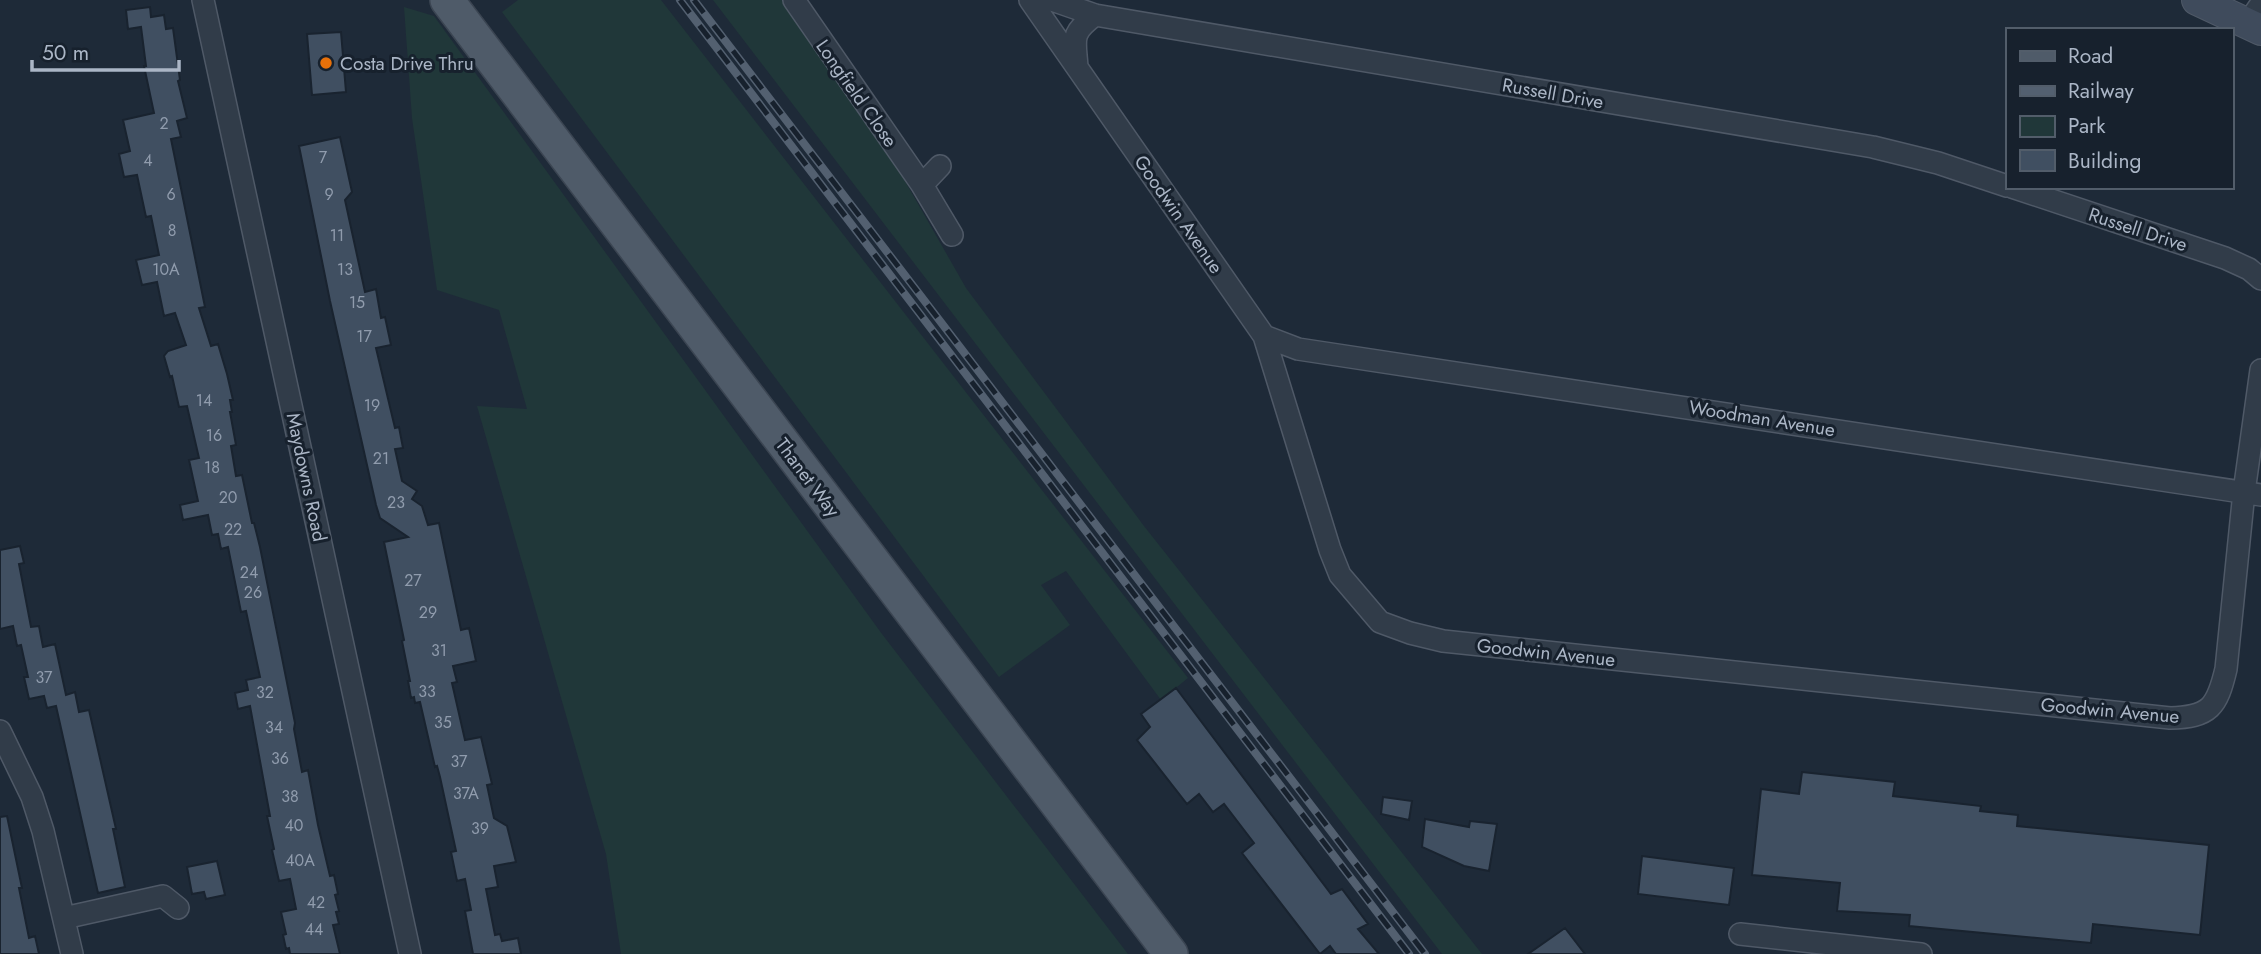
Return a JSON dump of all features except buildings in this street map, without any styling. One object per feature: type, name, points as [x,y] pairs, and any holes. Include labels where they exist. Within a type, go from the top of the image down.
[{"type":"main road","name":"Thanet Way","points":[[447,0],[1171,954]]},
{"type":"main road","points":[[2197,0],[2257,19]]},
{"type":"street","name":"Maydowns Road","points":[[203,0],[410,954]]},
{"type":"street","name":"Longfield Close","points":[[794,0],[922,185],[952,235]]},
{"type":"street","name":"Goodwin Avenue","points":[[1030,0],[1264,336],[1330,551],[1340,575],[1380,622],[1443,641],[2142,715],[2193,717],[2205,712],[2220,694],[2253,493]]},
{"type":"street","name":"Russell Drive","points":[[1052,0],[1095,15],[1873,148],[1938,163],[2006,186]]},
{"type":"street","points":[[1077,67],[1074,37],[1081,26],[1095,15]]},
{"type":"street","points":[[922,185],[940,166]]},
{"type":"street","name":"Russell Drive","points":[[2015,189],[2225,258],[2249,269],[2261,279]]},
{"type":"street","name":"Woodman Avenue","points":[[1264,336],[1298,349],[2253,493]]},
{"type":"street","points":[[2253,493],[2261,369]]},
{"type":"street","points":[[0,731],[32,797],[43,831],[72,954]]},
{"type":"street","points":[[64,918],[163,896],[178,908]]},
{"type":"street","points":[[1740,934],[1921,954]]},
{"type":"green space","points":[[518,0],[661,0],[1188,678],[1161,700],[1066,571],[1041,585],[1070,625],[999,677],[502,12]]},
{"type":"green space","points":[[713,0],[783,0],[901,174],[966,288],[1144,526],[1482,954],[1442,954]]},
{"type":"green space","points":[[404,7],[434,16],[882,634],[1128,954],[621,954],[606,854],[477,406],[527,409],[499,310],[437,290],[412,118]]},
{"type":"railway","points":[[680,0],[1409,954]]},
{"type":"railway","points":[[694,0],[1425,954]]},
{"type":"place","name":"Costa Drive Thru","points":[[326,63]]}]
